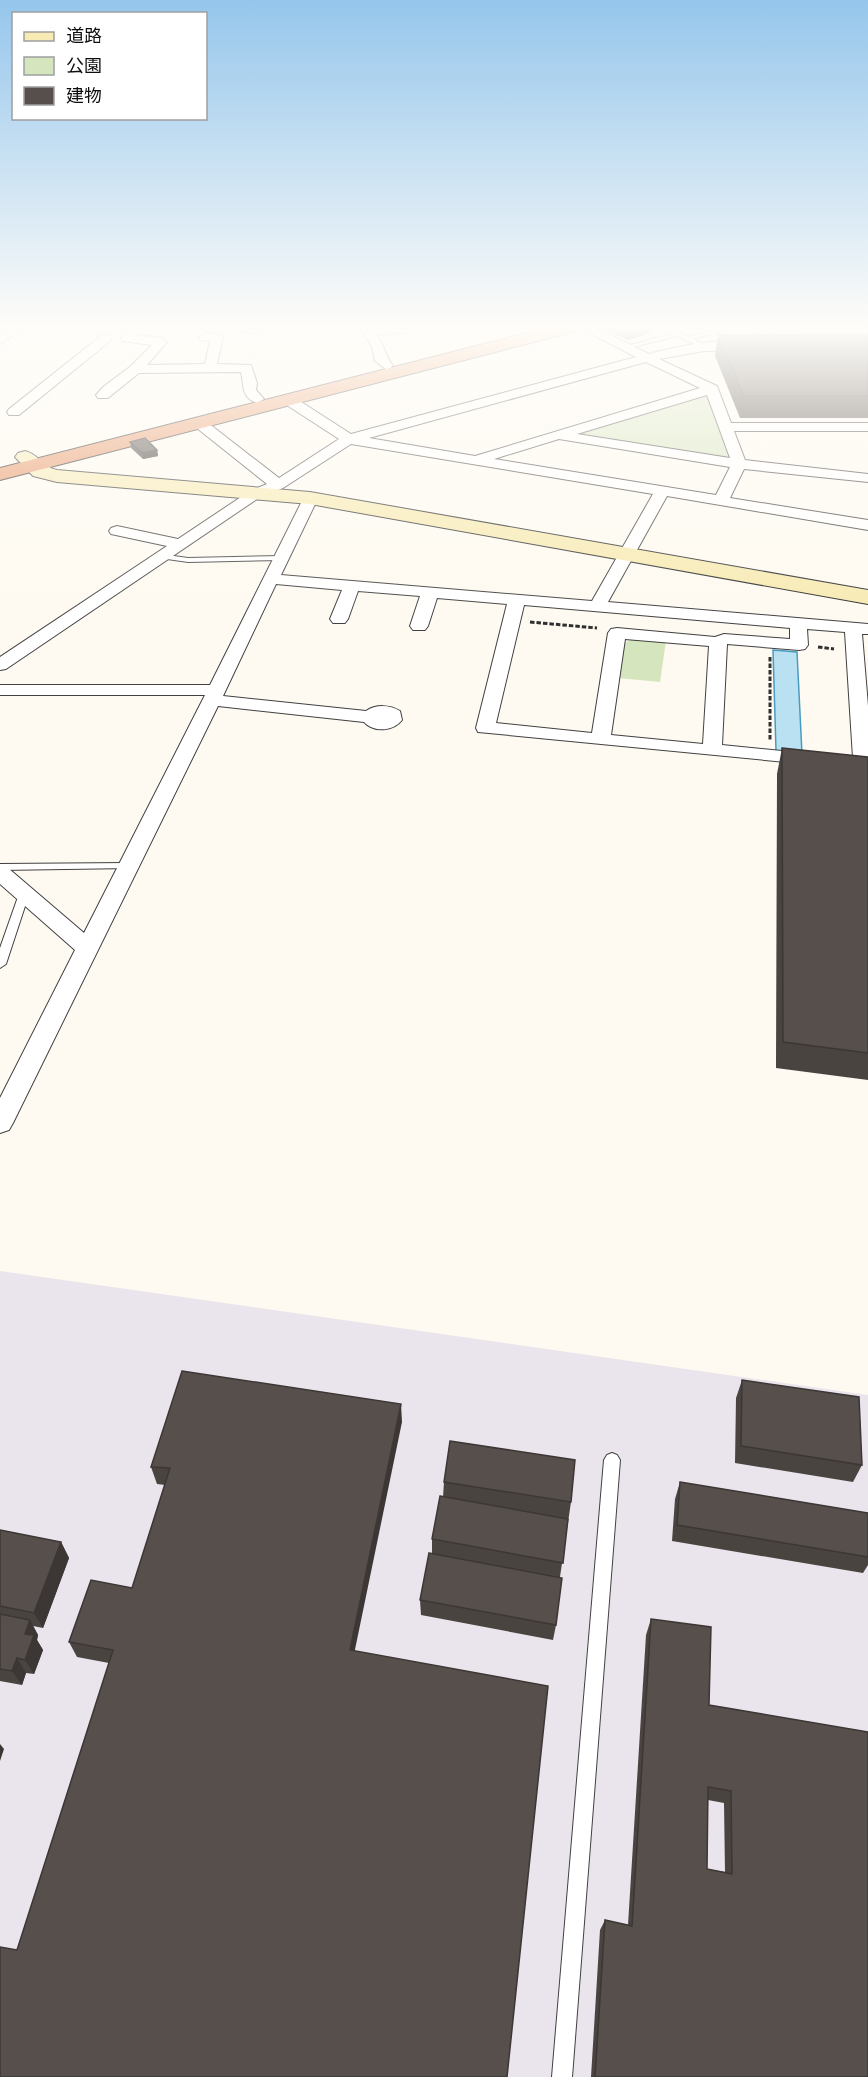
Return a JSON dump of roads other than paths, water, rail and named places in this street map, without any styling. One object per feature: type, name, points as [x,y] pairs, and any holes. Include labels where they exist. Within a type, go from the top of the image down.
[{"type":"highway","points":[[0,474],[28,461],[161,425]]},
{"type":"highway","points":[[0,463],[28,461],[185,425]]},
{"type":"street","points":[[202,425],[278,485]]},
{"type":"street","points":[[327,425],[349,439],[868,525]]},
{"type":"street","points":[[0,665],[255,494],[278,485],[349,439],[400,425]]},
{"type":"street","points":[[475,460],[593,425]]},
{"type":"street","points":[[722,501],[739,464],[725,425]]},
{"type":"street","points":[[728,432],[868,427]]},
{"type":"street","points":[[728,432],[868,436]]},
{"type":"street","points":[[559,435],[739,464],[868,478]]},
{"type":"street","points":[[28,461],[40,472],[57,476],[310,498],[868,597]]},
{"type":"street","points":[[597,606],[662,492]]},
{"type":"street","points":[[0,1124],[6,1098],[87,948],[215,695],[310,498]]},
{"type":"street","points":[[117,531],[180,544]]},
{"type":"street","points":[[272,579],[352,585],[861,628],[855,651],[863,765],[485,728],[517,599]]},
{"type":"street","points":[[339,619],[352,585]]},
{"type":"street","points":[[418,626],[430,592]]},
{"type":"street","points":[[657,636],[660,611]]},
{"type":"street","points":[[601,739],[617,633],[718,642],[724,639],[799,645],[798,623]]},
{"type":"street","points":[[712,750],[718,642]]},
{"type":"street","points":[[0,690],[215,695],[370,717]]},
{"type":"street","points":[[0,873],[87,948]]},
{"type":"lane","points":[[163,556],[188,560],[282,558]]},
{"type":"lane","points":[[0,867],[128,866]]},
{"type":"lane","points":[[0,964],[24,894]]},
{"type":"lane","points":[[562,2077],[612,1460]]},
{"type":"water","points":[[773,650],[797,652],[802,754],[776,751]]}]
